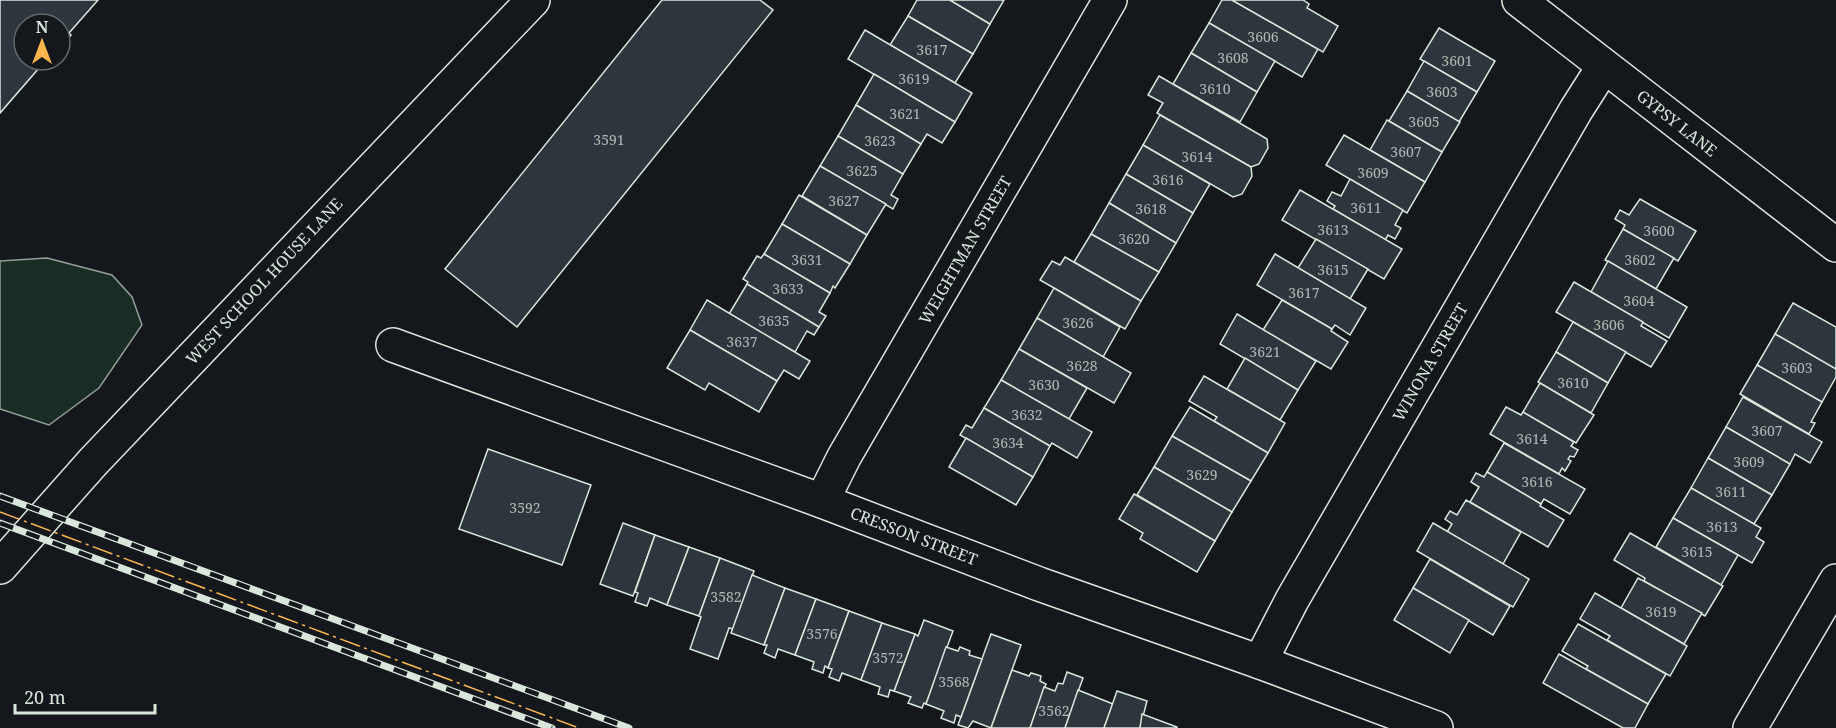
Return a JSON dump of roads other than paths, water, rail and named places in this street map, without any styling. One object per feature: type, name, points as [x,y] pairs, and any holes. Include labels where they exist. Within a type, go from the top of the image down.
[{"type":"street","name":"WEST SCHOOL HOUSE LANE","points":[[0,567],[125,428],[533,0]]},
{"type":"street","name":"WEIGHTMAN STREET","points":[[822,501],[844,457],[1110,0]]},
{"type":"street","name":"GYPSY LANE","points":[[1518,0],[1836,245]]},
{"type":"street","name":"WINONA STREET","points":[[1260,662],[1298,590],[1576,110],[1604,66]]},
{"type":"street","name":"CRESSON STREET","points":[[393,345],[1436,728]]},
{"type":"street","points":[[1750,728],[1836,581]]},
{"type":"railway","points":[[0,496],[629,728]]},
{"type":"railway","points":[[0,523],[552,728]]}]
